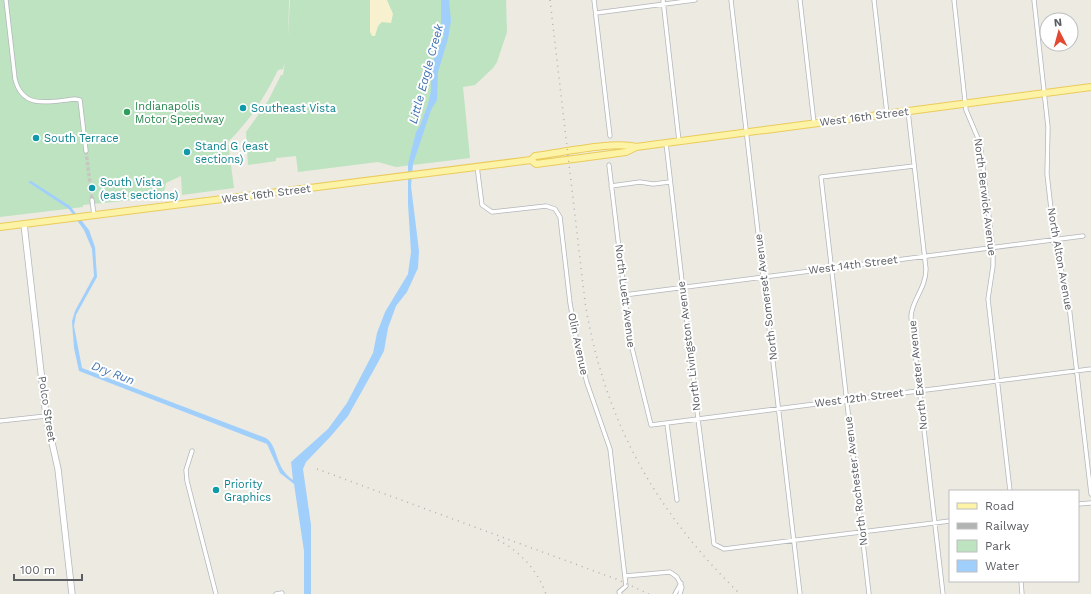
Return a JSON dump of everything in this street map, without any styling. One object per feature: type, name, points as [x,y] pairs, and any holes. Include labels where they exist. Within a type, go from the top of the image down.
[{"type":"main road","name":"West 16th Street","points":[[0,227],[532,160],[535,156],[624,144],[636,147],[1091,87]]},
{"type":"street","points":[[6,0],[15,79],[19,90],[28,98],[37,102],[75,99],[80,100],[86,151]]},
{"type":"street","points":[[594,0],[610,136]]},
{"type":"street","points":[[596,13],[663,2],[695,0]]},
{"type":"street","name":"North Somerset Avenue","points":[[731,0],[800,594]]},
{"type":"street","points":[[800,0],[814,123]]},
{"type":"street","points":[[874,0],[887,114]]},
{"type":"street","name":"North Berwick Avenue","points":[[954,0],[968,118],[977,133],[980,143],[992,247],[993,264],[988,296],[1010,490]]},
{"type":"street","name":"North Alton Avenue","points":[[1034,0],[1048,127],[1047,174],[1054,239],[1068,297],[1091,494]]},
{"type":"street","points":[[663,2],[679,141]]},
{"type":"street","name":"North Exeter Avenue","points":[[908,111],[926,271],[925,282],[912,308],[911,316],[943,594]]},
{"type":"street","name":"North Livingston Avenue","points":[[666,143],[713,539],[718,547],[724,549],[794,541]]},
{"type":"street","name":"North Luett Avenue","points":[[609,165],[624,295],[633,355],[651,425]]},
{"type":"street","name":"Olin Avenue","points":[[477,166],[482,205],[492,212],[546,206],[555,209],[559,214],[576,341],[588,388],[610,449],[626,586],[620,594]]},
{"type":"street","name":"North Rochester Avenue","points":[[869,594],[820,177],[914,166]]},
{"type":"street","points":[[611,186],[640,182],[653,184],[670,182]]},
{"type":"street","points":[[92,200],[94,215]]},
{"type":"street","name":"Polco Street","points":[[24,224],[46,416],[58,469],[72,594]]},
{"type":"street","name":"West 14th Street","points":[[624,295],[1083,236]]},
{"type":"street","name":"West 12th Street","points":[[651,425],[1091,369]]},
{"type":"street","points":[[0,421],[46,416]]},
{"type":"street","points":[[667,424],[677,500]]},
{"type":"street","points":[[192,451],[186,470],[187,481],[216,594]]},
{"type":"street","points":[[1079,504],[1091,503]]},
{"type":"street","points":[[794,541],[949,521]]},
{"type":"street","points":[[625,576],[667,571],[675,575],[681,583],[682,587],[680,594]]},
{"type":"street","points":[[1021,582],[1022,594]]},
{"type":"street","points":[[675,594],[681,583]]},
{"type":"street","points":[[623,589],[626,591],[626,594]]},
{"type":"street","points":[[276,594],[282,593]]},
{"type":"green space","name":"Indianapolis Motor Speedway","points":[[0,0],[289,0],[288,38],[290,0],[506,0],[507,32],[497,62],[493,68],[475,85],[463,87],[470,158],[396,167],[378,162],[298,172],[296,156],[276,158],[276,161],[248,165],[246,132],[268,101],[281,75],[283,75],[285,62],[283,69],[278,70],[268,90],[256,108],[228,142],[234,188],[182,195],[181,176],[166,183],[163,197],[83,205],[83,207],[0,217]]},
{"type":"sand","points":[[370,0],[387,0],[393,14],[391,23],[382,22],[378,26],[375,36],[372,36],[370,32]]},
{"type":"water","points":[[441,0],[449,0],[451,21],[448,39],[438,72],[437,100],[431,110],[413,164],[411,186],[419,251],[418,268],[407,292],[396,306],[388,328],[384,351],[348,416],[306,462],[303,469],[311,525],[311,594],[304,594],[304,551],[294,484],[280,473],[267,444],[79,371],[74,348],[72,321],[75,311],[94,276],[92,249],[84,230],[69,209],[28,182],[31,181],[70,206],[89,230],[95,247],[97,277],[76,315],[74,326],[82,368],[266,438],[273,447],[283,469],[293,480],[291,462],[328,429],[347,403],[373,353],[377,333],[385,312],[408,274],[411,252],[408,204],[408,164],[416,132],[420,126],[428,104],[431,91],[431,67],[444,36],[441,23]]},
{"type":"tunnel","points":[[86,151],[92,200]]},
{"type":"railway","points":[[550,0],[585,302],[594,345],[605,386],[620,424],[638,461],[659,496],[683,530],[740,594]]},
{"type":"railway","points":[[317,469],[616,579],[649,594]]},
{"type":"railway","points":[[498,540],[514,550],[527,562],[538,577],[546,594]]},
{"type":"place","name":"Southeast Vista","points":[[243,108]]},
{"type":"place","name":"Indianapolis Motor Speedway","points":[[127,112]]},
{"type":"place","name":"South Terrace","points":[[36,138]]},
{"type":"place","name":"Stand G (east sections)","points":[[187,152]]},
{"type":"place","name":"South Vista (east sections)","points":[[92,188]]},
{"type":"place","name":"Priority Graphics","points":[[216,490]]},
{"type":"water label","name":"Little Eagle Creek","points":[[426,74]]},
{"type":"water label","name":"Dry Run","points":[[113,373]]}]
